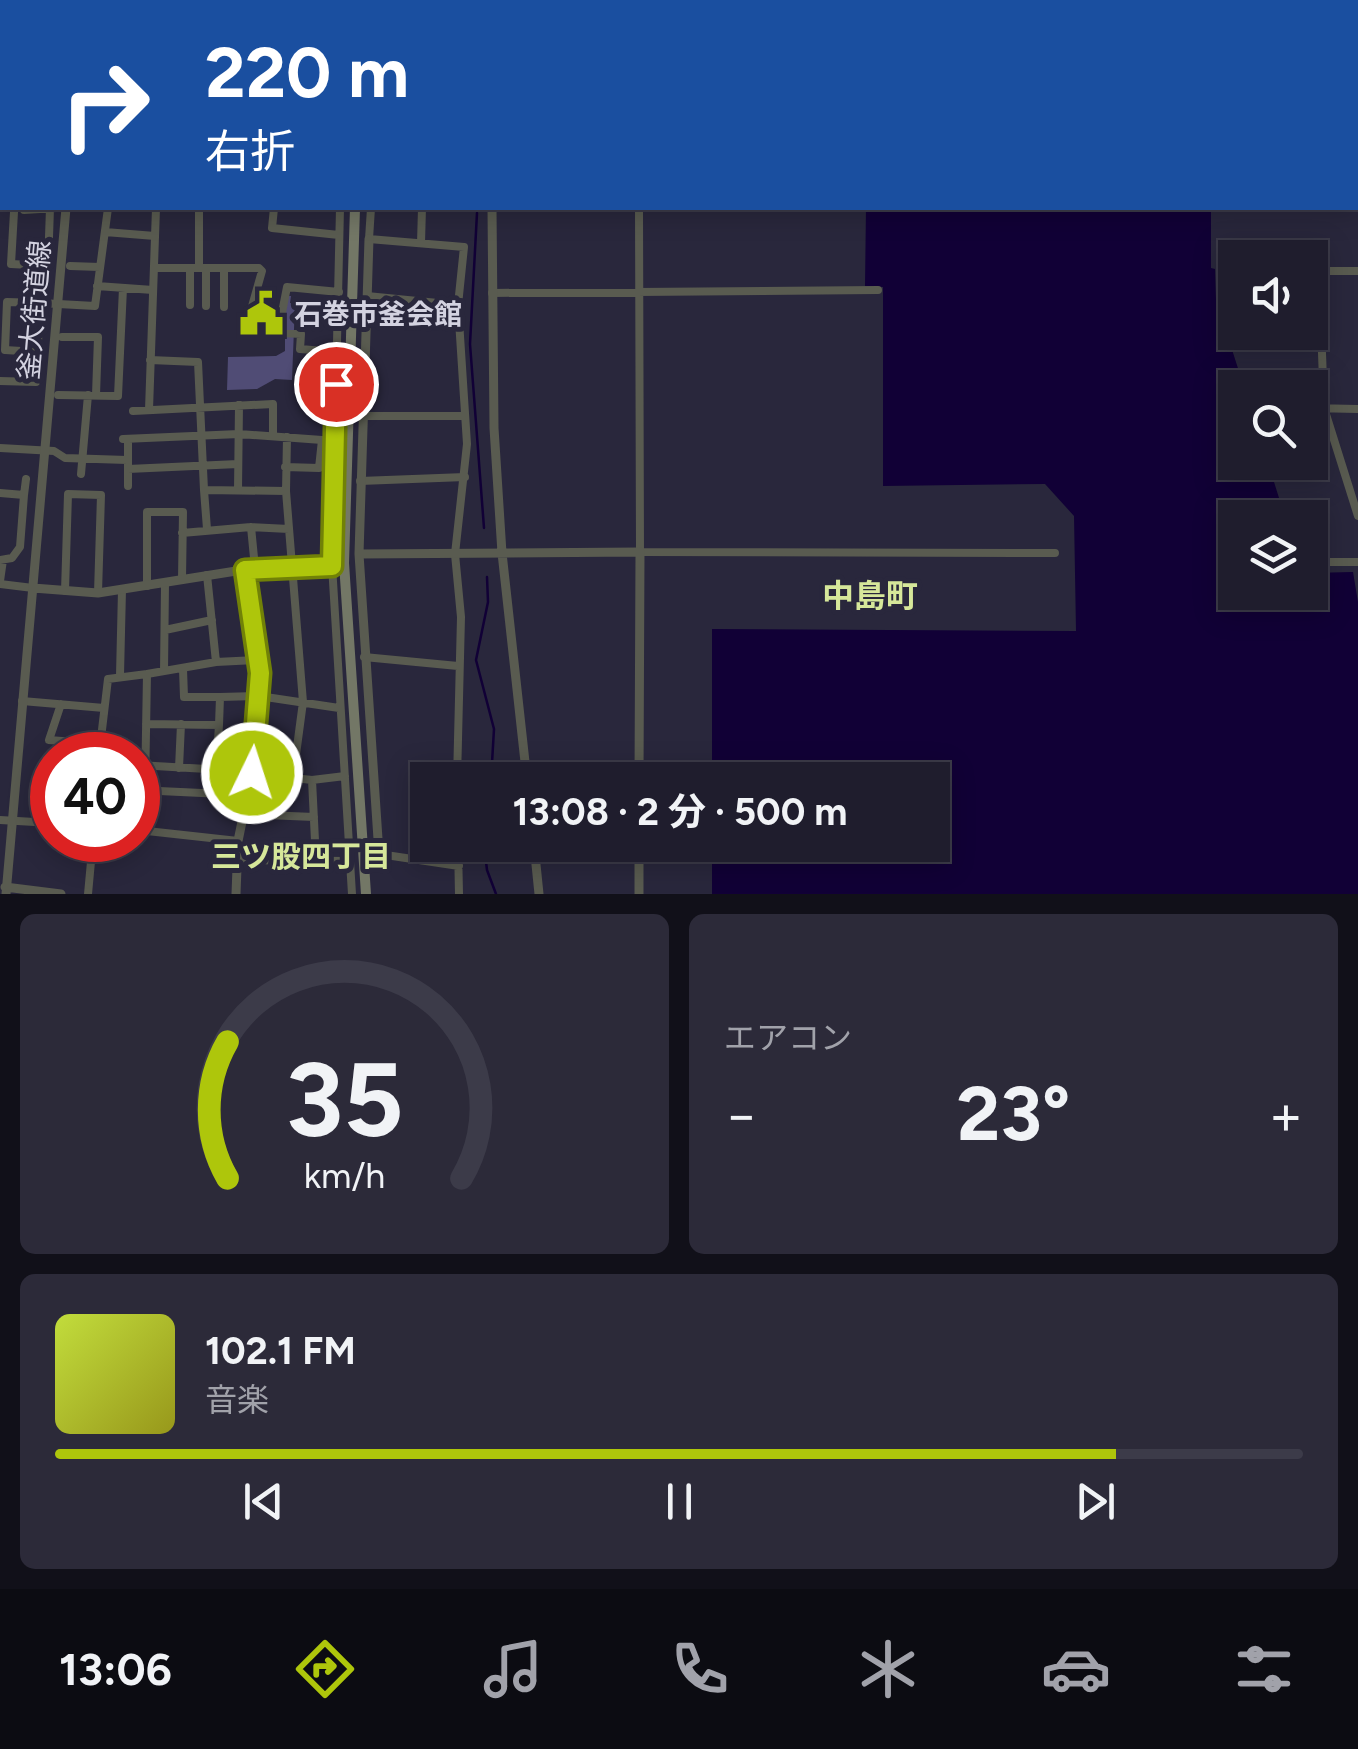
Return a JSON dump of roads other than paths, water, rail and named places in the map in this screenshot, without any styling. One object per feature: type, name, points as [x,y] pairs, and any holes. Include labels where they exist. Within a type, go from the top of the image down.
[{"type":"main road","points":[[356,210],[344,563],[366,894]]},
{"type":"street","points":[[0,213],[21,210]]},
{"type":"street","points":[[14,212],[12,264],[48,266],[53,210]]},
{"type":"street","name":"釜大街道線","points":[[4,889],[6,821],[22,701],[66,210]]},
{"type":"street","points":[[38,352],[4,350],[7,302],[95,306],[108,210]]},
{"type":"street","points":[[148,410],[156,210]]},
{"type":"street","points":[[190,306],[198,268],[199,210]]},
{"type":"street","points":[[274,210],[272,228],[339,235]]},
{"type":"street","points":[[340,210],[332,566],[352,894]]},
{"type":"street","points":[[371,210],[359,554],[380,854],[458,866]]},
{"type":"street","points":[[422,210],[422,243]]},
{"type":"street","points":[[492,210],[494,428],[502,552],[524,762]]},
{"type":"street","points":[[639,210],[639,762]]},
{"type":"street","points":[[105,232],[155,236]]},
{"type":"street","points":[[370,239],[464,247],[458,306],[465,476],[455,554],[462,617],[457,762]]},
{"type":"street","points":[[70,266],[100,267]]},
{"type":"street","points":[[154,268],[259,268],[262,272],[245,331],[301,334],[300,349],[337,352]]},
{"type":"street","points":[[198,268],[206,306]]},
{"type":"street","points":[[224,268],[224,307]]},
{"type":"street","points":[[1328,271],[1358,271]]},
{"type":"street","points":[[97,286],[153,290]]},
{"type":"street","points":[[278,332],[286,287],[339,292]]},
{"type":"street","points":[[58,394],[118,396],[123,288]]},
{"type":"street","points":[[492,293],[878,290]]},
{"type":"street","points":[[367,296],[458,306]]},
{"type":"street","points":[[0,380],[36,382],[40,304]]},
{"type":"street","points":[[62,337],[98,337],[81,474]]},
{"type":"street","points":[[150,360],[198,362],[208,529]]},
{"type":"street","points":[[134,411],[273,404],[273,436]]},
{"type":"street","points":[[238,490],[239,405]]},
{"type":"street","points":[[1328,408],[1358,409]]},
{"type":"street","points":[[363,416],[464,416]]},
{"type":"street","points":[[1328,421],[1358,516]]},
{"type":"street","points":[[128,486],[125,439],[239,434],[322,440],[320,466],[285,467]]},
{"type":"street","points":[[286,437],[286,491],[303,702],[293,777]]},
{"type":"street","points":[[0,448],[54,451],[64,458],[127,465],[238,464]]},
{"type":"street","points":[[360,481],[465,476]]},
{"type":"street","points":[[26,479],[20,547],[12,558],[1,560],[0,583],[98,593],[250,569],[332,566]]},
{"type":"street","points":[[204,490],[286,491]]},
{"type":"street","points":[[0,493],[24,495]]},
{"type":"street","points":[[65,591],[68,494],[101,495],[98,593]]},
{"type":"street","points":[[148,586],[147,512],[183,512],[182,580]]},
{"type":"street","points":[[182,532],[251,527],[290,529]]},
{"type":"street","points":[[236,894],[238,841],[252,773],[259,696],[251,527]]},
{"type":"street","points":[[359,554],[1055,553]]},
{"type":"street","points":[[1328,562],[1358,562]]},
{"type":"street","points":[[206,575],[216,662]]},
{"type":"street","points":[[164,672],[165,584]]},
{"type":"street","points":[[120,676],[122,590]]},
{"type":"street","points":[[164,630],[212,620]]},
{"type":"street","points":[[364,657],[458,666]]},
{"type":"street","points":[[101,732],[108,679],[216,662],[258,660]]},
{"type":"street","points":[[183,669],[184,698],[259,696],[340,708]]},
{"type":"street","points":[[145,732],[146,674]]},
{"type":"street","points":[[160,791],[223,794],[220,697]]},
{"type":"street","points":[[22,701],[104,708]]},
{"type":"street","points":[[52,732],[62,704]]},
{"type":"street","points":[[146,724],[219,725]]},
{"type":"street","points":[[179,768],[180,724]]},
{"type":"street","points":[[160,767],[312,780],[345,776]]},
{"type":"street","points":[[312,780],[316,861]]},
{"type":"street","points":[[242,814],[314,817]]},
{"type":"street","points":[[160,832],[238,841]]},
{"type":"street","points":[[238,860],[350,861]]},
{"type":"street","points":[[88,894],[91,862]]},
{"type":"street","points":[[458,862],[459,894]]},
{"type":"street","points":[[536,862],[539,894]]},
{"type":"street","points":[[639,862],[639,894]]},
{"type":"street","points":[[4,889],[62,894]]},
{"type":"waterway","points":[[477,213],[470,344],[484,528]]},
{"type":"waterway","points":[[487,577],[488,602],[476,660],[494,729],[492,762]]},
{"type":"waterway","points":[[486,862],[496,894]]},
{"type":"place","name":"石巻市釜会館","points":[[261,314]]},
{"type":"district","name":"中島町","points":[[870,596]]},
{"type":"district","name":"三ツ股四丁目","points":[[301,857]]}]
